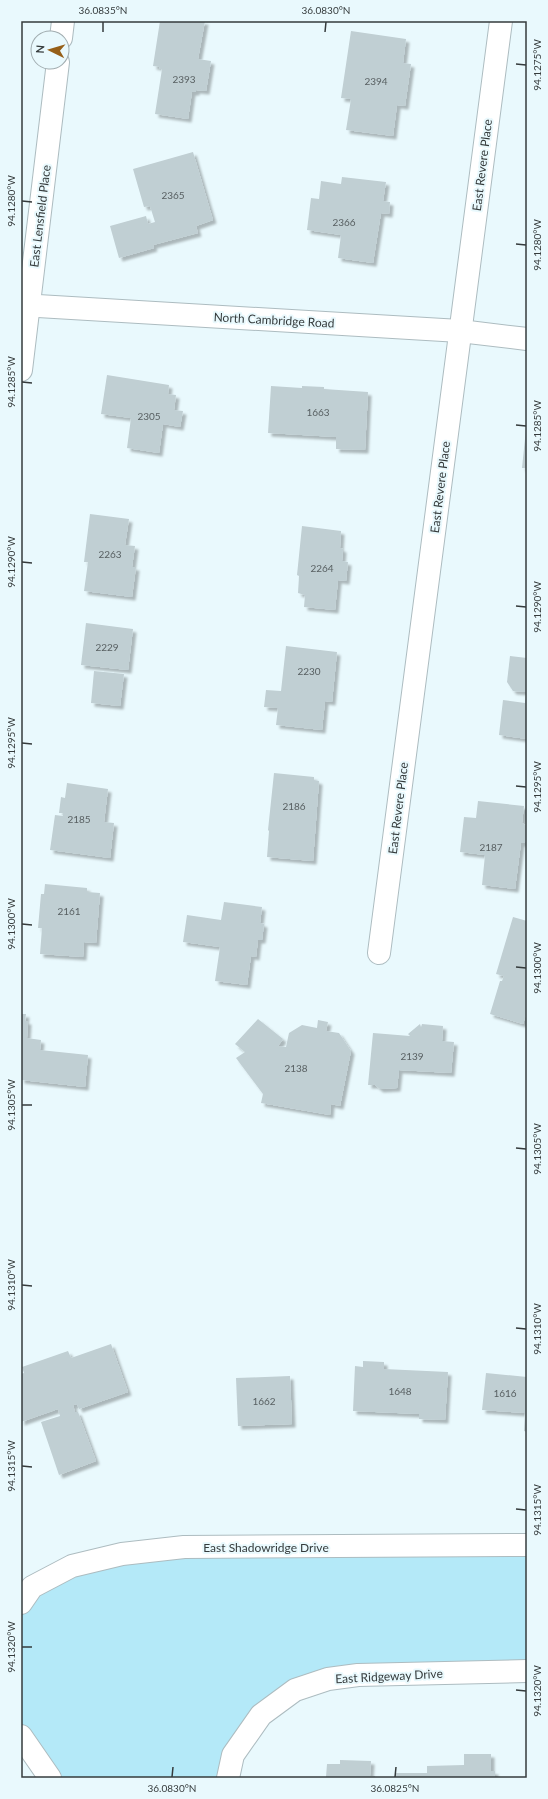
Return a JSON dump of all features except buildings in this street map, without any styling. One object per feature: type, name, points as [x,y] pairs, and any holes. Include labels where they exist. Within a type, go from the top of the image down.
[{"type":"street","name":"East Revere Place","points":[[379,953],[501,21]]},
{"type":"street","name":"East Lensfield Place","points":[[21,370],[25,305],[57,70]]},
{"type":"street","name":"North Cambridge Road","points":[[25,305],[460,330],[527,339]]},
{"type":"street","name":"East Shadowridge Drive","points":[[21,1603],[32,1587],[72,1566],[129,1553],[184,1547],[527,1545]]},
{"type":"street","name":"East Ridgeway Drive","points":[[228,1778],[233,1755],[261,1715],[295,1690],[328,1679],[358,1675],[527,1672]]},
{"type":"street","points":[[21,1736],[50,1778]]},
{"type":"shaded area","points":[[527,1545],[527,1671],[358,1675],[261,1715],[228,1778],[50,1778],[21,1736],[21,1603],[122,1554]]}]
